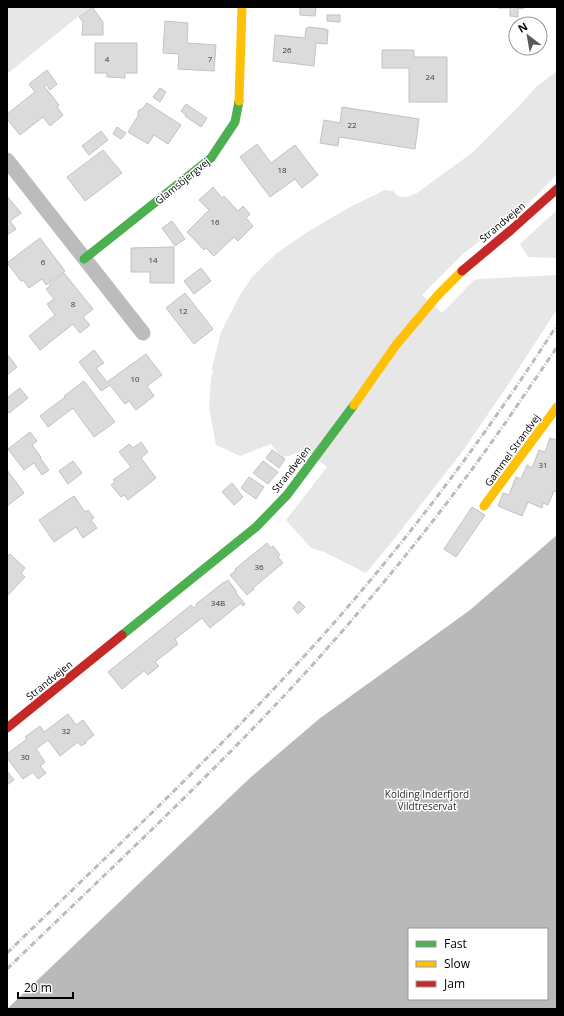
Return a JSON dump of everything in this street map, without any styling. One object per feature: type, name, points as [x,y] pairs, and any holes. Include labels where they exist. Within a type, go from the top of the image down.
[{"type":"street","name":"Glamsbjergvej","points":[[84,259],[211,158],[224,141],[235,122],[239,99],[242,7]]},
{"type":"street","points":[[7,160],[142,333]]},
{"type":"street","name":"Strandvejen","points":[[7,728],[256,527],[287,495],[343,420],[396,345],[438,295],[466,267],[557,189]]},
{"type":"street","name":"Gammel Strandvej","points":[[484,506],[557,407]]},
{"type":"shaded area","points":[[7,7],[90,7],[7,74]]},
{"type":"shaded area","points":[[557,71],[557,174],[526,205],[464,253],[422,295],[442,313],[474,280],[557,275],[557,309],[508,385],[462,452],[366,573],[324,552],[311,548],[286,520],[327,467],[305,449],[289,456],[281,457],[271,444],[240,456],[216,445],[209,407],[211,378],[213,373],[212,368],[221,332],[240,295],[252,277],[277,253],[309,231],[350,207],[385,190],[393,191],[398,196],[404,197],[417,193],[473,152],[537,86]]},
{"type":"shaded area","points":[[557,210],[557,258],[528,257],[520,244]]},
{"type":"shaded area","name":"Kolding Inderfjord Vildtreservat","points":[[557,535],[557,1009],[7,1009],[251,777],[319,719],[470,610]]},
{"type":"building","points":[[92,7],[103,22],[103,35],[82,35],[83,22],[79,17]]},
{"type":"building","points":[[300,7],[316,7],[315,16],[300,15]]},
{"type":"building","points":[[523,7],[523,9],[518,8],[518,16],[510,16],[510,8],[498,8]]},
{"type":"building","points":[[327,15],[340,15],[340,22],[327,21]]},
{"type":"building","points":[[165,21],[188,23],[187,43],[216,45],[214,71],[178,69],[179,54],[163,53]]},
{"type":"building","points":[[306,28],[328,30],[327,44],[316,43],[314,66],[273,61],[275,35],[305,38]]},
{"type":"building","points":[[95,43],[137,43],[137,73],[125,73],[125,78],[107,77],[107,73],[95,73]]},
{"type":"building","points":[[382,50],[414,50],[414,57],[447,57],[447,102],[409,102],[409,68],[382,68]]},
{"type":"building","points":[[47,70],[57,84],[50,90],[46,84],[44,86],[59,105],[57,107],[63,115],[50,126],[43,117],[20,135],[7,119],[7,114],[35,92],[29,84]]},
{"type":"building","points":[[160,88],[166,92],[160,102],[153,97]]},
{"type":"building","points":[[147,103],[181,125],[168,144],[154,135],[148,144],[128,132],[138,116],[139,110],[142,109]]},
{"type":"building","points":[[186,104],[207,118],[201,127],[185,116],[186,115],[181,111]]},
{"type":"building","points":[[342,107],[419,119],[415,149],[339,137],[338,146],[320,143],[324,120],[340,123]]},
{"type":"building","points":[[117,127],[126,133],[121,139],[113,134]]},
{"type":"building","points":[[101,131],[108,140],[89,155],[82,146]]},
{"type":"building","points":[[257,144],[271,163],[295,145],[318,175],[302,188],[295,179],[270,197],[240,157]]},
{"type":"building","points":[[103,150],[122,173],[85,201],[67,177]]},
{"type":"building","points":[[213,187],[222,198],[224,196],[238,211],[243,206],[250,214],[246,218],[253,226],[238,241],[234,237],[214,256],[206,248],[204,250],[187,232],[209,210],[199,200]]},
{"type":"building","points":[[7,196],[21,213],[10,221],[16,229],[7,235]]},
{"type":"building","points":[[172,221],[185,239],[175,246],[162,228]]},
{"type":"building","points":[[40,238],[65,271],[46,285],[42,279],[29,288],[23,280],[21,281],[7,263]]},
{"type":"building","points":[[174,247],[174,283],[150,283],[150,272],[131,272],[131,248]]},
{"type":"building","points":[[201,268],[211,281],[194,294],[184,281]]},
{"type":"building","points":[[64,273],[93,309],[83,317],[90,325],[80,333],[73,324],[40,350],[29,336],[55,315],[47,304],[54,299],[46,289]]},
{"type":"building","points":[[185,293],[213,329],[194,344],[166,308]]},
{"type":"building","points":[[94,350],[104,363],[96,368],[107,382],[146,354],[162,375],[147,386],[154,396],[136,410],[129,401],[125,404],[110,385],[101,391],[79,362]]},
{"type":"building","points":[[7,354],[17,367],[7,375]]},
{"type":"building","points":[[84,381],[115,422],[94,437],[73,408],[48,427],[40,416]]},
{"type":"building","points":[[20,388],[28,398],[9,413],[7,410],[7,398]]},
{"type":"building","points":[[30,432],[37,441],[32,445],[49,470],[42,475],[34,463],[24,470],[8,449]]},
{"type":"building","points":[[550,438],[557,440],[557,492],[554,491],[548,505],[543,503],[542,508],[528,502],[522,516],[498,506],[503,493],[509,495],[516,477],[521,479],[527,465],[532,468],[539,450],[545,452]]},
{"type":"building","points":[[141,442],[148,452],[141,458],[156,478],[128,500],[124,495],[121,497],[111,485],[115,482],[113,480],[131,467],[119,452],[129,444],[133,448]]},
{"type":"building","points":[[272,450],[285,459],[279,468],[266,458]]},
{"type":"building","points":[[73,461],[82,473],[68,484],[59,471]]},
{"type":"building","points":[[263,461],[278,472],[268,484],[253,473]]},
{"type":"building","points":[[7,470],[24,493],[7,506]]},
{"type":"building","points":[[249,477],[264,487],[256,499],[241,488]]},
{"type":"building","points":[[232,483],[243,497],[234,505],[222,492]]},
{"type":"building","points":[[74,496],[85,512],[88,510],[94,518],[91,520],[97,528],[83,538],[76,527],[54,542],[39,520]]},
{"type":"building","points":[[472,507],[485,515],[456,557],[444,549]]},
{"type":"building","points":[[267,543],[271,548],[273,546],[280,555],[278,557],[283,563],[253,588],[254,589],[247,595],[230,575],[236,570],[235,569]]},
{"type":"building","points":[[10,554],[25,568],[21,573],[25,577],[7,596],[7,557]]},
{"type":"building","points":[[228,580],[245,604],[243,606],[241,603],[210,628],[202,618],[175,639],[178,644],[155,662],[159,666],[148,675],[144,671],[122,689],[108,672],[191,605],[194,608],[197,605],[196,604]]},
{"type":"building","points":[[299,601],[305,607],[298,614],[293,608]]},
{"type":"building","points":[[68,714],[76,725],[83,720],[94,735],[85,742],[86,743],[81,746],[78,742],[60,756],[48,740],[36,749],[45,762],[40,766],[46,773],[38,779],[33,772],[23,779],[7,758],[7,754],[27,739],[25,737],[40,726],[44,732]]},
{"type":"building","points":[[7,771],[14,780],[7,785]]},
{"type":"railway","points":[[7,953],[226,739],[332,625],[434,501],[528,370],[557,325]]},
{"type":"railway","points":[[7,969],[234,748],[334,641],[386,580],[461,485],[557,347]]},
{"type":"traffic: fast","points":[[84,259],[211,158],[235,122],[239,101]]},
{"type":"traffic: fast","points":[[122,635],[256,527],[287,495],[354,405]]},
{"type":"traffic: slow","points":[[239,101],[242,7]]},
{"type":"traffic: slow","points":[[354,405],[396,345],[438,295],[462,271]]},
{"type":"traffic: slow","points":[[484,506],[557,407]]},
{"type":"traffic: jam","points":[[462,271],[557,189]]},
{"type":"traffic: jam","points":[[7,728],[122,635]]}]
